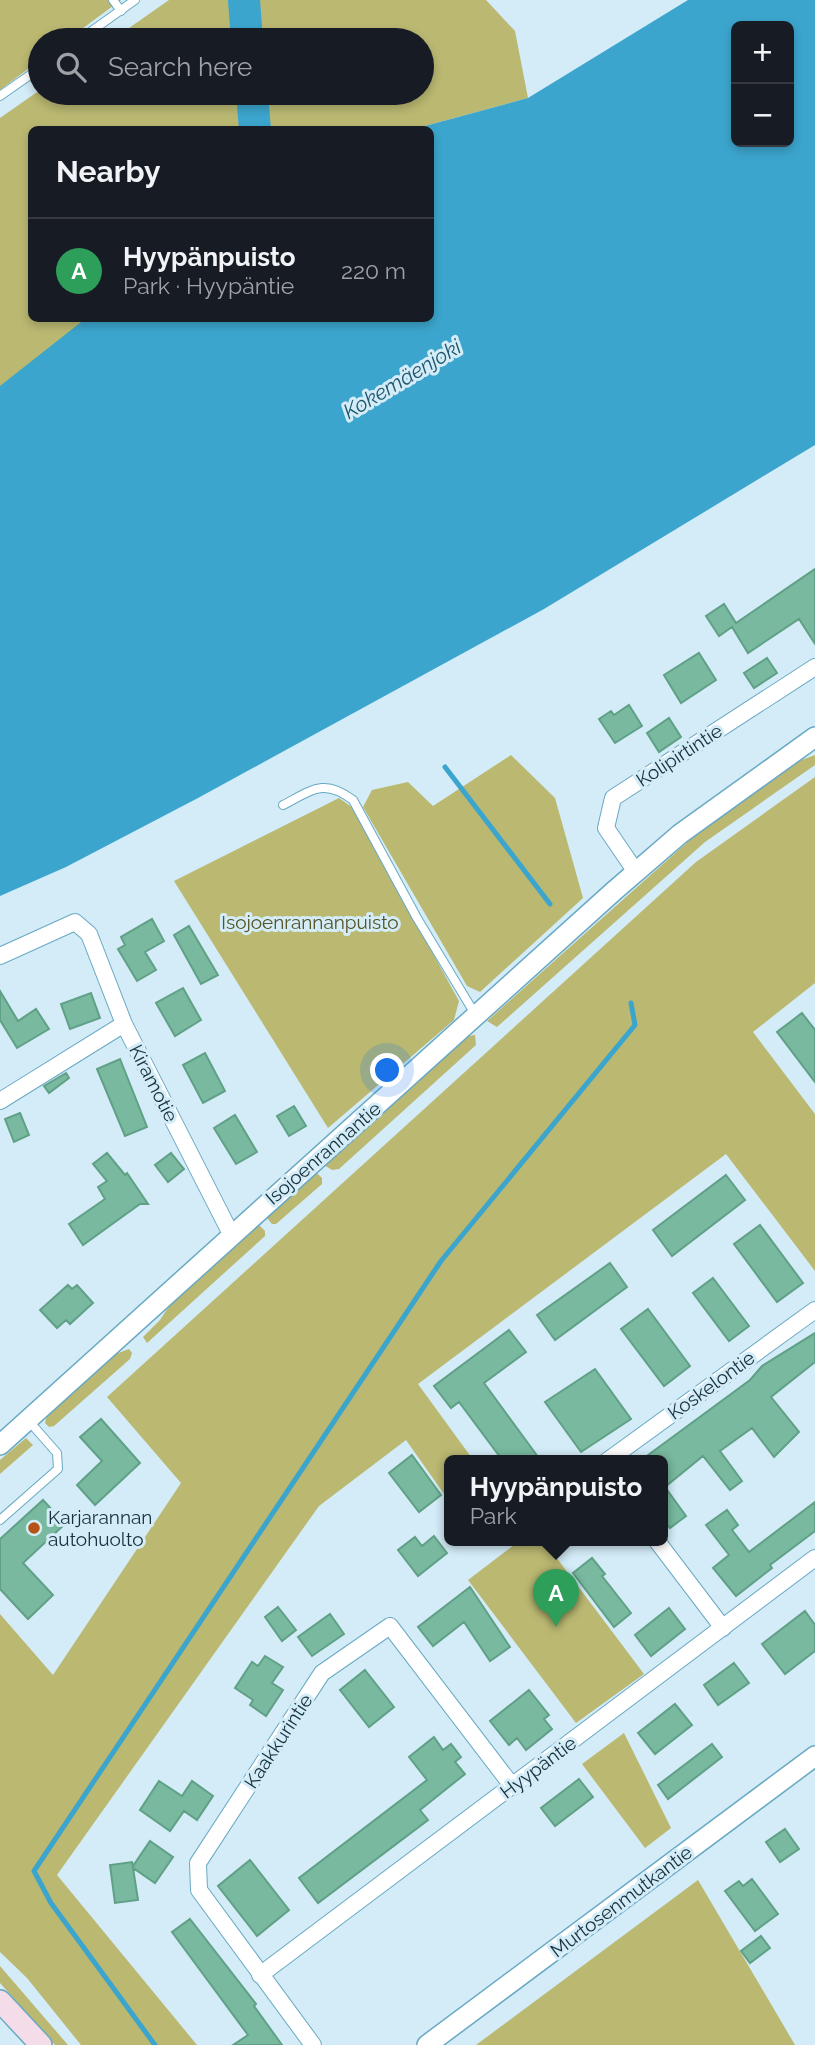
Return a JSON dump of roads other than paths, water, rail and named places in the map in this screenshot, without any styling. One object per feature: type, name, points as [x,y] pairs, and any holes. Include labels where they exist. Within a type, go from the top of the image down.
[{"type":"main road","points":[[0,2001],[41,2045]]},
{"type":"street","name":"Kolipirtintie","points":[[636,872],[606,828],[613,799],[815,667]]},
{"type":"street","name":"Isojoenrannantie","points":[[0,1445],[231,1234],[477,1017],[636,872],[690,827],[815,737]]},
{"type":"street","points":[[0,956],[75,922],[89,934],[124,1024]]},
{"type":"street","name":"Kiramotie","points":[[0,1101],[124,1024],[231,1234]]},
{"type":"street","name":"Koskelontie","points":[[615,1455],[815,1310]]},
{"type":"street","points":[[661,1546],[723,1628]]},
{"type":"street","name":"Hyypäntie","points":[[260,1975],[815,1558]]},
{"type":"street","name":"Kaakkurintie","points":[[313,2045],[199,1890],[198,1863],[322,1673],[390,1626],[513,1787]]},
{"type":"street","name":"Murtosenmutkantie","points":[[427,2045],[815,1756]]},
{"type":"lane","points":[[113,0],[121,11]]},
{"type":"lane","points":[[96,28],[135,0]]},
{"type":"lane","points":[[0,96],[28,76]]},
{"type":"lane","points":[[283,805],[323,786],[340,790],[353,800],[417,918],[477,1017]]},
{"type":"lane","points":[[0,1520],[58,1469],[57,1452],[27,1420]]},
{"type":"water","name":"Kokemäenjoki","points":[[688,0],[815,0],[815,445],[544,609],[198,798],[66,867],[0,896],[0,386],[81,322],[434,322],[434,126],[425,126],[528,98]]},
{"type":"waterway","points":[[244,0],[246,28]]},
{"type":"waterway","points":[[253,105],[255,126]]},
{"type":"waterway","points":[[445,767],[550,904]]},
{"type":"waterway","points":[[155,2045],[51,1903],[34,1871],[441,1261],[635,1025],[631,1003]]},
{"type":"place","name":"Karjarannan autohuolto","points":[[34,1528]]},
{"type":"place","name":"Hyypänpuisto","points":[[556,1627]]},
{"type":"park label","name":"Isojoenrannanpuisto","points":[[310,922]]}]
